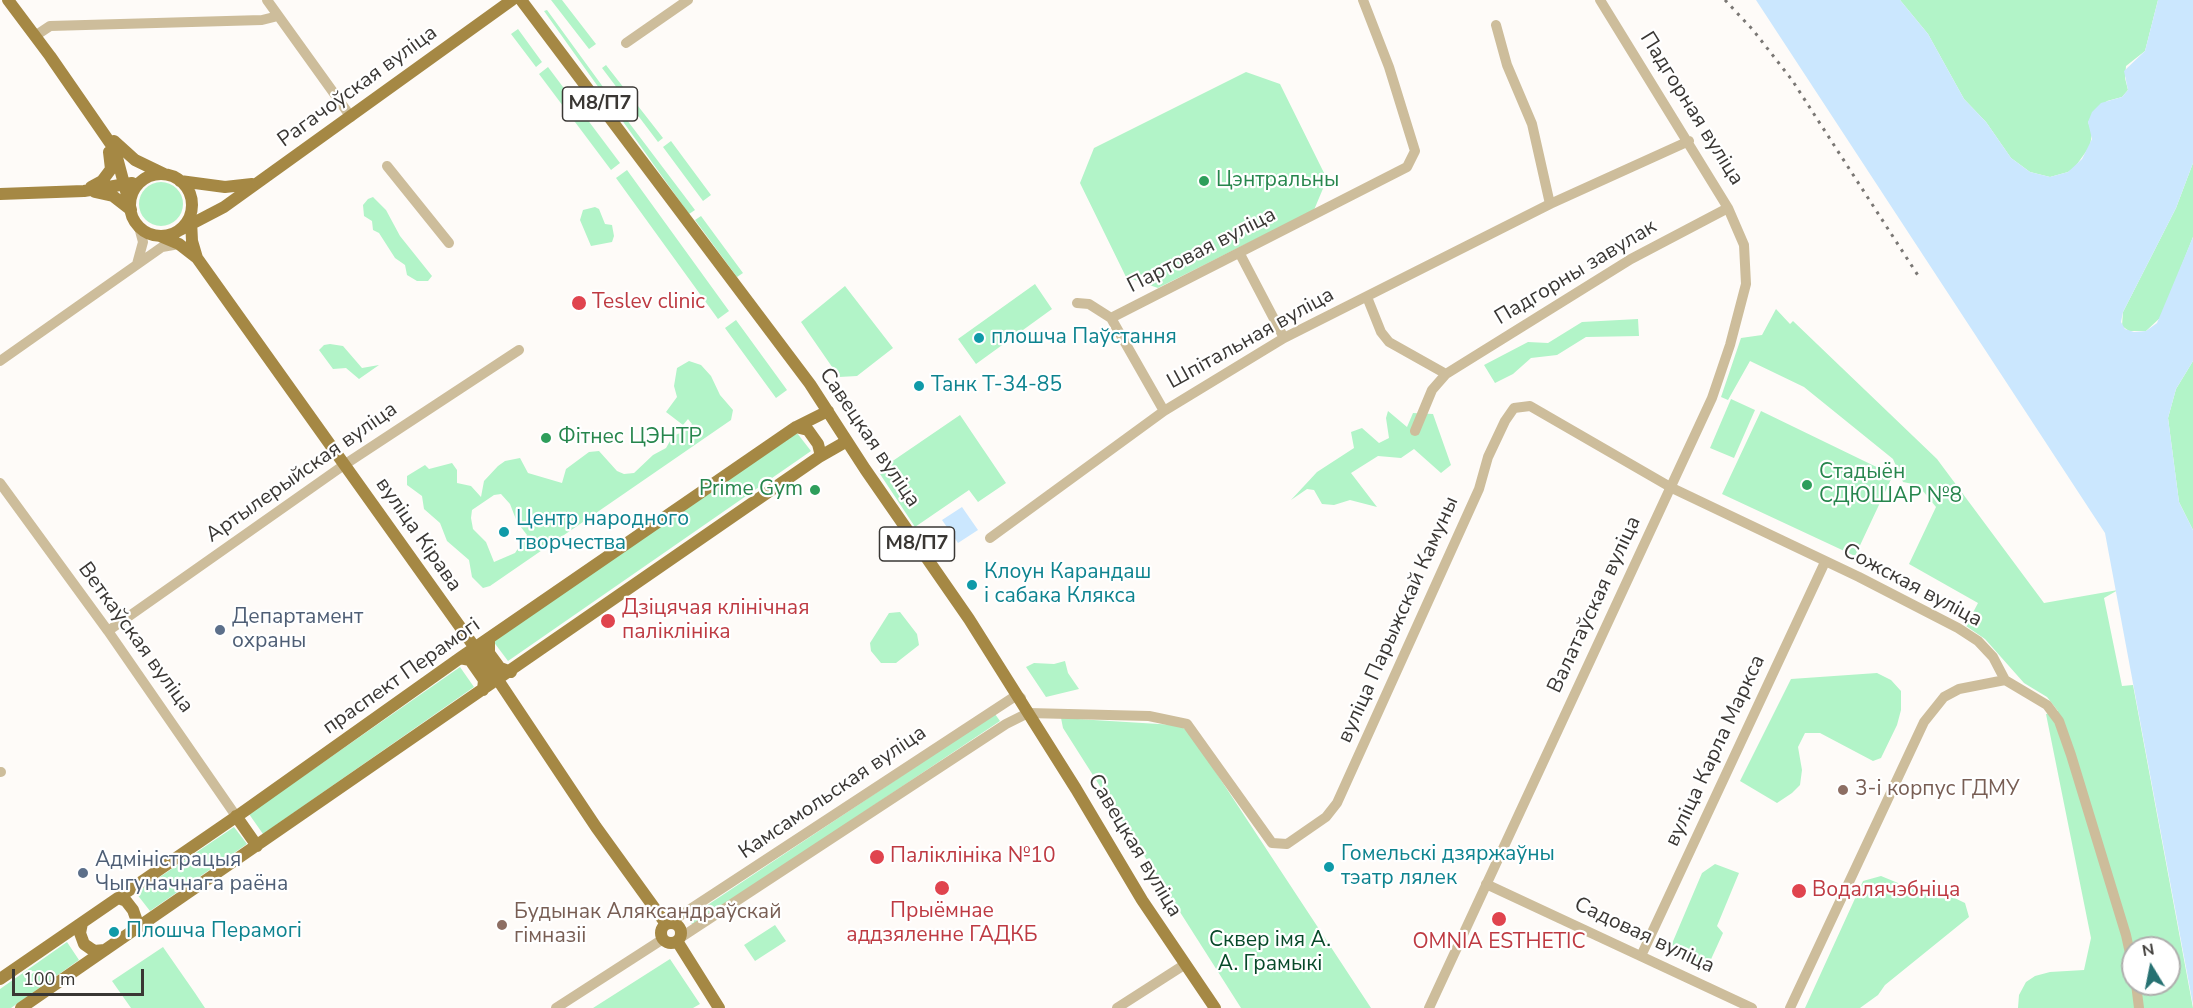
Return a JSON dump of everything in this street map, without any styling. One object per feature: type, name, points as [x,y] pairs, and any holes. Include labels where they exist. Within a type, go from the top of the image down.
[{"type":"main road","name":"Рагачоўская вуліца","points":[[187,223],[213,214],[512,0]]},
{"type":"main road","name":"Савецкая вуліца","points":[[521,0],[696,230],[828,411],[969,619],[1184,965],[1215,1008]]},
{"type":"main road","points":[[11,2],[102,129],[117,156],[131,210],[139,227],[161,242],[187,223]]},
{"type":"main road","points":[[102,129],[126,154],[180,181],[192,200],[187,223],[195,253]]},
{"type":"main road","points":[[84,191],[102,181],[111,169],[112,160],[102,129]]},
{"type":"main road","points":[[0,194],[84,191],[142,181],[164,174]]},
{"type":"main road","points":[[131,210],[135,189],[142,181]]},
{"type":"main road","name":"Рагачоўская вуліца","points":[[180,181],[225,187],[256,183]]},
{"type":"main road","points":[[84,191],[113,196],[131,210]]},
{"type":"main road","points":[[195,253],[203,225],[213,214]]},
{"type":"main road","name":"вуліца Кірава","points":[[161,242],[179,244],[195,253],[498,680],[596,827],[668,924]]},
{"type":"main road","name":"праспект Перамогі","points":[[0,979],[236,816],[460,657],[796,427],[828,411]]},
{"type":"main road","points":[[796,427],[808,430],[818,444],[821,456]]},
{"type":"main road","points":[[21,1008],[821,456],[847,441]]},
{"type":"main road","points":[[489,639],[487,648],[489,654],[500,668],[511,672]]},
{"type":"main road","points":[[460,657],[470,660],[484,680],[483,690]]},
{"type":"main road","points":[[236,816],[257,846]]},
{"type":"main road","points":[[118,898],[126,901],[133,910],[139,927]]},
{"type":"main road","points":[[82,923],[80,933],[84,944],[94,951],[105,950]]},
{"type":"main road","points":[[668,924],[679,926],[681,932],[678,940],[668,942],[663,939],[661,932],[668,924]]},
{"type":"main road","points":[[678,940],[720,1008]]},
{"type":"street","points":[[267,0],[351,117]]},
{"type":"street","points":[[626,43],[688,0]]},
{"type":"street","name":"Партовая вуліца","points":[[1111,318],[1240,255],[1407,167],[1414,151],[1389,67],[1363,0]]},
{"type":"street","name":"Падгорная вуліца","points":[[1600,0],[1689,141],[1728,208]]},
{"type":"street","points":[[35,36],[50,26],[262,20],[278,16]]},
{"type":"street","points":[[1496,26],[1507,65],[1532,124],[1550,204]]},
{"type":"street","name":"Шпітальная вуліца","points":[[990,538],[1164,411],[1284,338],[1550,204],[1689,141]]},
{"type":"street","points":[[387,166],[449,243]]},
{"type":"street","name":"Падгорны завулак","points":[[1415,430],[1432,390],[1446,374],[1631,259],[1728,208]]},
{"type":"street","name":"Валатаўская вуліца","points":[[1429,1008],[1672,488],[1720,376],[1746,284],[1744,245],[1728,208]]},
{"type":"street","points":[[137,264],[142,242],[139,227]]},
{"type":"street","points":[[0,361],[137,264],[161,242]]},
{"type":"street","points":[[1240,255],[1284,338]]},
{"type":"street","points":[[1367,297],[1381,332],[1389,342],[1446,374]]},
{"type":"street","points":[[1077,303],[1089,304],[1111,318],[1164,411]]},
{"type":"street","name":"Артылерыйская вуліца","points":[[108,631],[344,465],[519,350]]},
{"type":"street","name":"Сожская вуліца","points":[[1530,406],[1672,488],[1958,628],[1978,641],[1993,657],[2005,680]]},
{"type":"street","name":"вуліца Парыжскай Камуны","points":[[1051,713],[1149,716],[1187,723],[1272,843],[1287,844],[1326,817],[1337,803],[1479,489],[1488,457],[1505,421],[1514,408],[1530,406]]},
{"type":"street","name":"Веткаўская вуліца","points":[[0,483],[108,631],[236,816]]},
{"type":"street","name":"вуліца Карла Маркса","points":[[1641,956],[1825,562]]},
{"type":"street","points":[[1790,1008],[1924,723],[1944,697],[1959,690],[2005,680],[2037,697],[2059,722],[2093,822],[2124,936]]},
{"type":"street","points":[[1017,694],[1033,707],[1051,713]]},
{"type":"street","name":"Камсамольская вуліца","points":[[668,924],[1017,694]]},
{"type":"street","points":[[995,709],[1006,724]]},
{"type":"street","points":[[1028,713],[1051,713]]},
{"type":"street","name":"Камсамольская вуліца","points":[[678,940],[1006,724],[1028,713]]},
{"type":"street","points":[[813,829],[823,844]]},
{"type":"street","name":"Садовая вуліца","points":[[1486,884],[1752,1008]]},
{"type":"street","points":[[556,1008],[663,939]]},
{"type":"street","points":[[1117,1008],[1184,965]]},
{"type":"green space","points":[[551,0],[562,0],[596,44],[589,49]]},
{"type":"green space","points":[[1900,0],[2158,0],[2145,51],[2126,66],[2125,78],[2128,90],[2122,97],[2107,101],[2088,122],[2092,133],[2090,146],[2075,167],[2068,172],[2050,177],[2030,172],[2011,158],[1986,122],[1964,99],[1928,34]]},
{"type":"green space","points":[[547,10],[695,210],[689,214],[544,11]]},
{"type":"green space","points":[[518,29],[542,62],[536,67],[511,34]]},
{"type":"green space","points":[[606,65],[663,138],[658,142],[602,68]]},
{"type":"green space","points":[[548,67],[620,163],[611,170],[539,74]]},
{"type":"green space","name":"Цэнтральны","points":[[1246,72],[1280,84],[1327,179],[1314,210],[1158,288],[1126,277],[1080,183],[1094,148]]},
{"type":"green space","points":[[671,141],[711,195],[703,201],[663,147]]},
{"type":"green space","points":[[2193,163],[2193,237],[2161,317],[2146,331],[2129,331],[2122,326],[2123,312],[2176,208]]},
{"type":"green space","points":[[627,170],[729,311],[718,319],[616,178]]},
{"type":"green space","points":[[161,182],[176,189],[183,204],[176,219],[161,226],[146,219],[139,204],[146,189]]},
{"type":"green space","points":[[373,197],[386,210],[400,236],[432,276],[428,281],[417,281],[407,275],[405,265],[395,258],[379,233],[373,230],[372,221],[364,216],[363,205]]},
{"type":"green space","points":[[595,207],[599,209],[605,224],[612,225],[614,236],[612,242],[591,246],[580,220],[583,210]]},
{"type":"green space","points":[[701,216],[743,273],[737,277],[695,220]]},
{"type":"green space","points":[[1035,284],[1052,309],[976,364],[958,339]]},
{"type":"green space","points":[[845,286],[893,348],[857,376],[839,377],[801,322]]},
{"type":"green space","points":[[1776,309],[1790,324],[1793,321],[1937,459],[2044,603],[2118,590],[2104,598],[2122,686],[2133,685],[2180,936],[2121,936],[2121,996],[2181,996],[2181,943],[2193,1008],[2018,1008],[2019,995],[2026,982],[2035,976],[2050,972],[2084,970],[2091,938],[2046,714],[2058,711],[2047,697],[2024,683],[1985,639],[1966,626],[1978,603],[1909,564],[1936,507],[1918,485],[1903,482],[1893,459],[1804,387],[1750,361],[1728,400],[1721,397],[1741,338],[1762,335]]},
{"type":"green space","points":[[1638,319],[1639,336],[1586,337],[1557,355],[1531,358],[1513,374],[1495,383],[1484,365],[1528,342],[1548,343],[1582,322]]},
{"type":"green space","points":[[736,320],[787,390],[776,398],[725,328]]},
{"type":"green space","points":[[324,345],[343,346],[362,368],[379,365],[359,379],[346,368],[333,369],[319,350]]},
{"type":"green space","points":[[689,361],[701,365],[711,376],[720,395],[733,410],[731,420],[490,586],[483,588],[472,577],[469,560],[447,541],[440,523],[424,509],[422,496],[407,485],[407,476],[425,465],[429,469],[452,463],[457,470],[457,483],[471,486],[481,497],[484,481],[498,466],[505,461],[520,458],[528,473],[562,483],[566,469],[589,452],[599,451],[617,471],[624,474],[634,473],[653,455],[666,448],[673,436],[685,431],[692,424],[688,419],[683,425],[666,412],[677,397],[674,386],[677,368]],"holes":[[[501,494],[510,504],[517,522],[527,535],[515,553],[494,562],[486,542],[473,529],[472,510],[494,495]]]},
{"type":"green space","points":[[2193,361],[2193,530],[2179,502],[2168,418],[2176,389]]},
{"type":"green space","points":[[1731,399],[1755,410],[1734,458],[1710,448]]},
{"type":"green space","points":[[1388,411],[1407,427],[1413,413],[1433,414],[1451,465],[1441,473],[1414,449],[1401,458],[1378,456],[1351,473],[1377,507],[1350,500],[1334,505],[1322,504],[1314,490],[1307,489],[1291,500],[1317,472],[1354,448],[1351,432],[1362,428],[1379,443],[1389,438],[1386,418]]},
{"type":"green space","name":"Стадыён СДЮШАР №8","points":[[1761,411],[1893,475],[1855,556],[1722,494]]},
{"type":"green space","points":[[960,415],[1006,483],[978,502],[969,490],[915,527],[878,471]]},
{"type":"green space","points":[[797,433],[811,451],[508,661],[493,641]]},
{"type":"green space","points":[[900,612],[917,634],[919,645],[896,663],[881,663],[871,651],[870,643],[889,613]]},
{"type":"green space","points":[[1065,661],[1068,673],[1079,689],[1046,697],[1026,667],[1034,663],[1054,664]]},
{"type":"green space","points":[[460,667],[474,687],[263,834],[249,814]]},
{"type":"green space","points":[[1877,673],[1891,680],[1901,691],[1901,710],[1897,725],[1881,758],[1873,761],[1820,733],[1805,733],[1798,747],[1802,770],[1800,785],[1792,793],[1777,803],[1740,781],[1791,679]]},
{"type":"green space","points":[[995,714],[1000,721],[693,926],[688,918]]},
{"type":"green space","name":"Сквер імя А. А. Грамыкі","points":[[1061,718],[1175,725],[1188,730],[1371,1008],[1241,1008],[1063,728]]},
{"type":"green space","points":[[234,827],[247,844],[150,911],[136,893]]},
{"type":"green space","points":[[1715,864],[1739,873],[1717,926],[1723,933],[1707,968],[1671,946],[1702,873]]},
{"type":"green space","points":[[1881,876],[1927,895],[1944,893],[1965,903],[1969,917],[1860,1008],[1805,1008],[1863,881]]},
{"type":"green space","points":[[775,925],[786,941],[755,961],[744,945]]},
{"type":"green space","points":[[67,942],[79,960],[11,1008],[0,1008],[0,989]]},
{"type":"green space","points":[[163,947],[205,1008],[131,1008],[112,981]]},
{"type":"green space","points":[[670,959],[700,1004],[693,1008],[593,1008]]},
{"type":"water","points":[[1756,0],[1900,0],[1928,34],[1964,99],[1986,122],[2011,158],[2030,172],[2050,177],[2068,172],[2082,159],[2092,139],[2088,122],[2092,112],[2101,103],[2122,97],[2128,90],[2124,71],[2145,51],[2158,0],[2193,0],[2193,163],[2176,208],[2123,312],[2121,322],[2125,329],[2134,332],[2146,331],[2157,323],[2193,237],[2193,361],[2176,389],[2168,418],[2179,502],[2193,530],[2193,1005],[2105,533]]},
{"type":"water","points":[[962,507],[978,530],[958,543],[942,520]]},
{"type":"railway","points":[[1725,0],[1753,30],[1792,80],[1919,277]]},
{"type":"place","name":"Цэнтральны","points":[[1204,181]]},
{"type":"place","name":"Teslev clinic","points":[[579,303]]},
{"type":"place","name":"плошча Паўстання","points":[[979,338]]},
{"type":"place","name":"Танк Т-34-85","points":[[919,386]]},
{"type":"place","name":"Фітнес ЦЭНТР","points":[[546,438]]},
{"type":"place","name":"Стадыён СДЮШАР №8","points":[[1807,485]]},
{"type":"place","name":"Prime Gym","points":[[815,490]]},
{"type":"place","name":"Центр народного творчества","points":[[504,532]]},
{"type":"place","name":"Клоун Карандаш і сабака Клякса","points":[[972,585]]},
{"type":"place","name":"Дзіцячая клінічная паліклініка","points":[[608,621]]},
{"type":"place","name":"Департамент охраны","points":[[220,630]]},
{"type":"place","name":"3-і корпус ГДМУ","points":[[1843,790]]},
{"type":"place","name":"Паліклініка №10","points":[[877,857]]},
{"type":"place","name":"Гомельскі дзяржаўны тэатр лялек","points":[[1329,867]]},
{"type":"place","name":"Адміністрацыя Чыгуначнага раёна","points":[[83,873]]},
{"type":"place","name":"Прыёмнае аддзяленне ГАДКБ","points":[[942,888]]},
{"type":"place","name":"Водалячэбніца","points":[[1799,891]]},
{"type":"place","name":"OMNIA ESTHETIC","points":[[1499,919]]},
{"type":"place","name":"Будынак Аляксандраўскай гімназіі","points":[[502,925]]},
{"type":"place","name":"Плошча Перамогі","points":[[114,932]]}]
